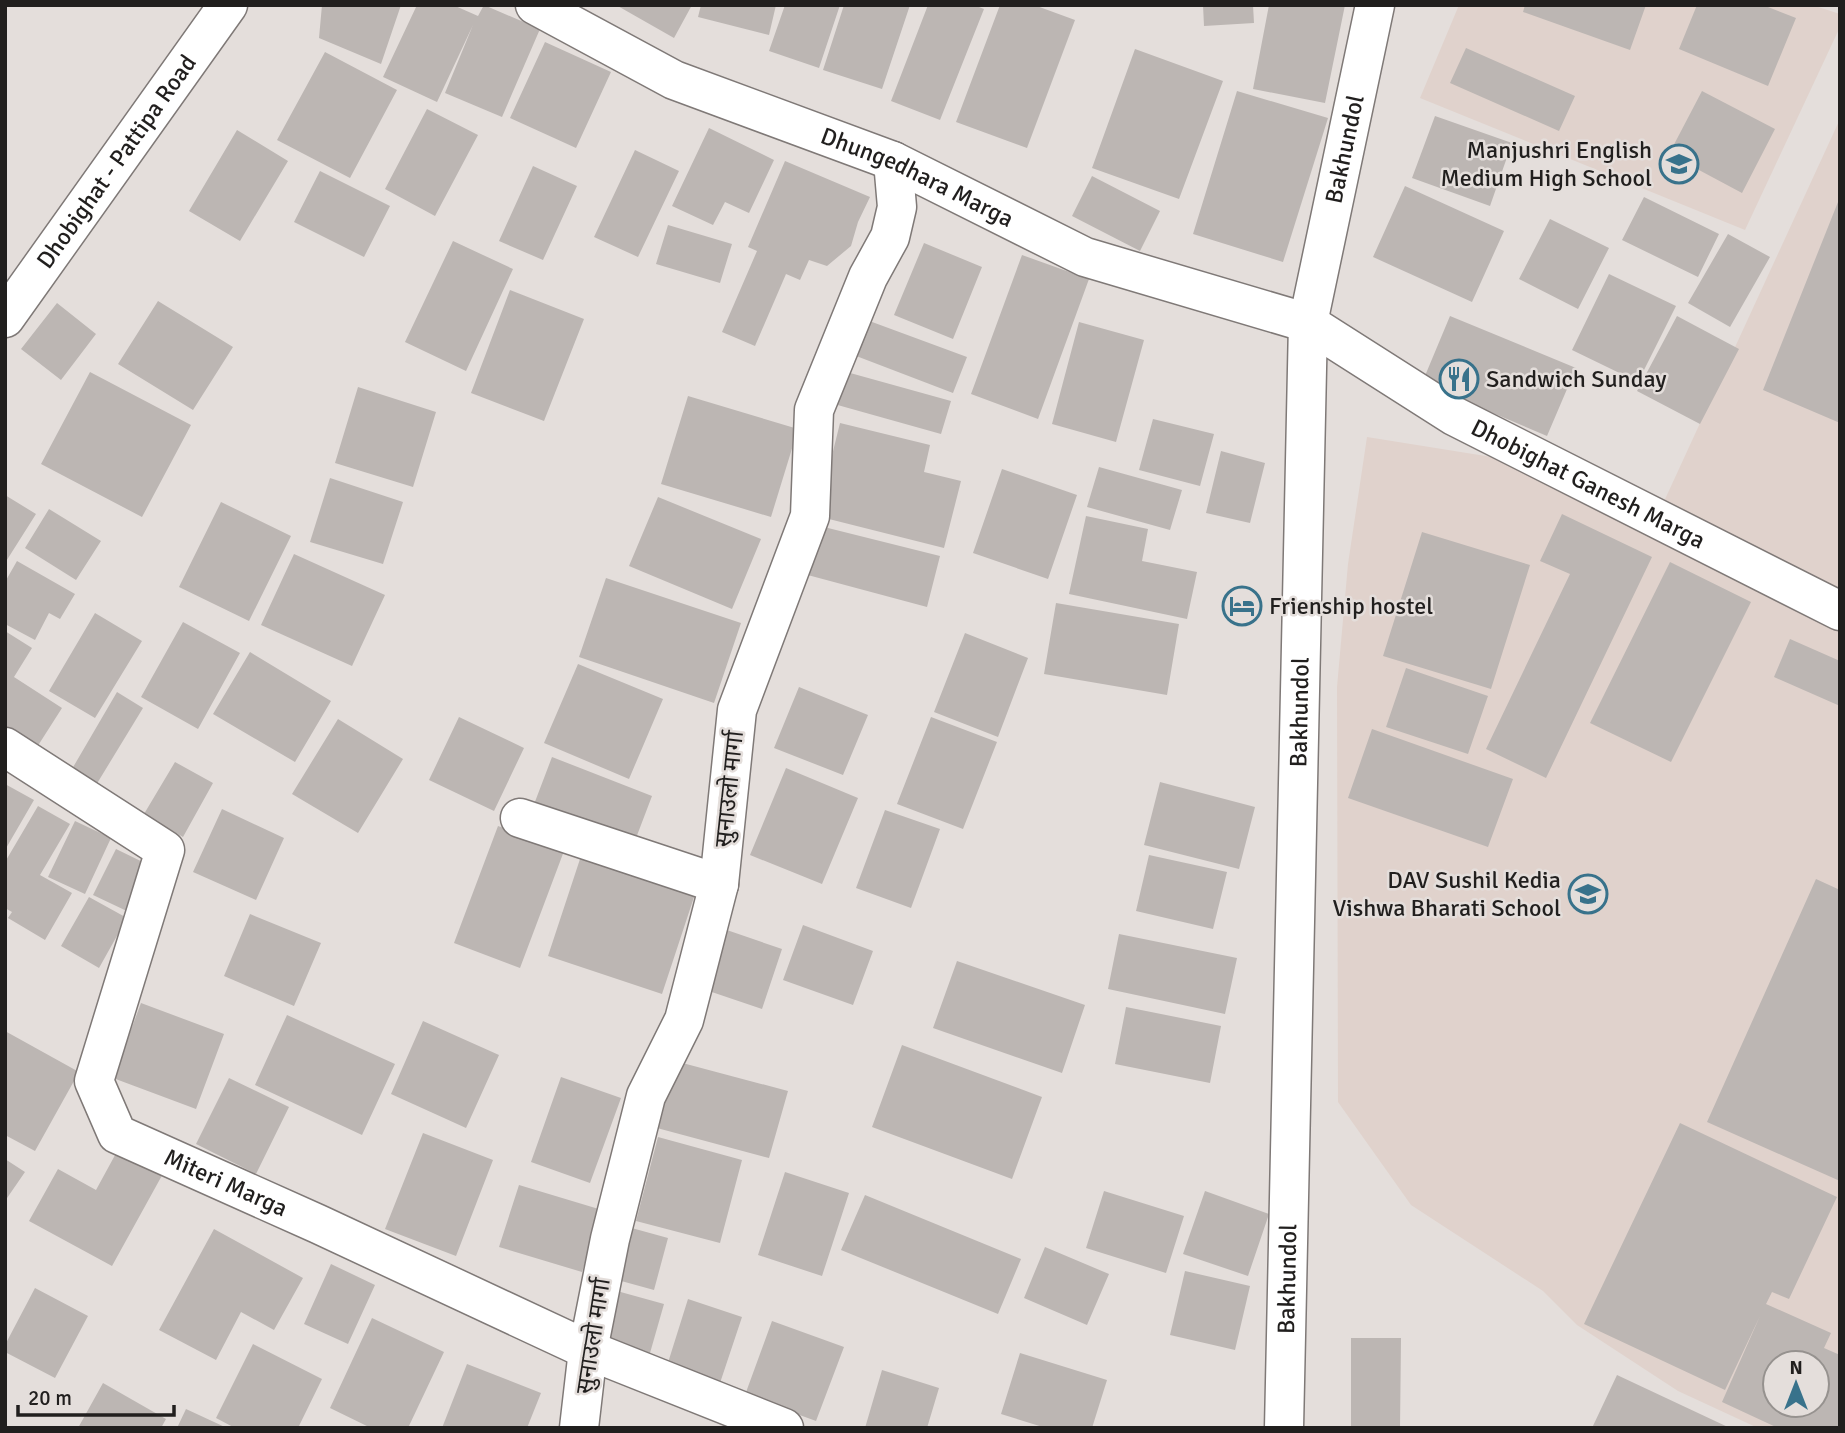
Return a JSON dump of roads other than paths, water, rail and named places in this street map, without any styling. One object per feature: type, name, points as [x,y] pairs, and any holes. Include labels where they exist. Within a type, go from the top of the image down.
[{"type":"street","name":"Dhobighat - Pattipa Road","points":[[5,318],[228,5]]},
{"type":"street","name":"Dhungedhara Marga","points":[[535,5],[674,80],[893,160],[1085,257],[1308,323]]},
{"type":"street","name":"Bakhundol","points":[[1284,1428],[1308,323],[1376,5]]},
{"type":"street","name":"सुनाउलो मार्गा","points":[[579,1428],[588,1350],[610,1239],[646,1096],[684,1020],[719,884],[737,710],[810,516],[814,410],[868,276],[890,237],[897,207],[893,160]]},
{"type":"street","name":"Dhobighat Ganesh Marga","points":[[1308,323],[1454,416],[1840,611]]},
{"type":"street","name":"Miteri Marga","points":[[5,747],[165,850],[94,1081],[117,1134],[588,1350],[784,1428]]},
{"type":"street","points":[[520,818],[719,884]]},
{"type":"place","name":"Manjushri English Medium High School","points":[[1679,164]]},
{"type":"place","name":"Sandwich Sunday","points":[[1459,379]]},
{"type":"place","name":"Frienship hostel","points":[[1242,606]]},
{"type":"place","name":"DAV Sushil Kedia Vishwa Bharati School","points":[[1588,894]]}]
